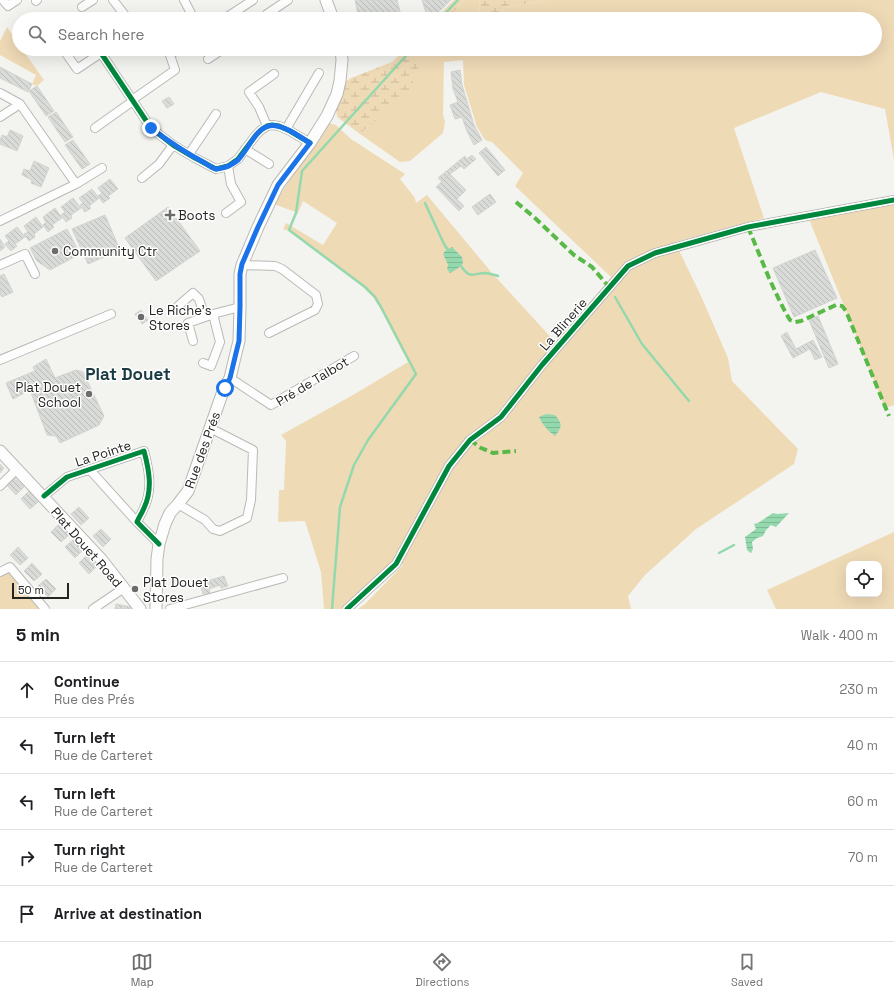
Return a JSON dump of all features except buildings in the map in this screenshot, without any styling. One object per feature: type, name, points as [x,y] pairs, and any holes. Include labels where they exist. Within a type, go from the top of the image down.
[{"type":"main road","points":[[326,0],[330,12]]},
{"type":"main road","name":"Rue des Prés","points":[[156,609],[157,559],[159,544],[165,524],[170,513],[188,491],[222,394],[230,378],[239,341],[240,274],[242,264],[278,185],[310,143],[327,116],[337,94],[342,71],[341,56]]},
{"type":"main road","name":"Plat Douet Road","points":[[0,451],[44,496],[101,559],[140,609]]},
{"type":"street","points":[[3,0],[8,6],[17,0]]},
{"type":"street","points":[[82,7],[93,0]]},
{"type":"street","points":[[113,0],[122,12]]},
{"type":"street","points":[[184,0],[190,12]]},
{"type":"street","points":[[235,12],[253,0]]},
{"type":"street","points":[[269,12],[288,0]]},
{"type":"street","points":[[67,56],[77,69],[96,56]]},
{"type":"street","points":[[107,56],[132,100],[151,128],[173,144],[216,169],[228,166],[238,159],[256,135],[267,126],[279,126],[310,143]]},
{"type":"street","points":[[95,128],[175,70],[170,56]]},
{"type":"street","points":[[208,59],[212,56]]},
{"type":"street","points":[[286,129],[319,73]]},
{"type":"street","points":[[267,126],[260,107],[249,92],[274,74]]},
{"type":"street","points":[[0,93],[20,104],[76,184]]},
{"type":"street","points":[[0,117],[20,104]]},
{"type":"street","points":[[189,154],[216,114]]},
{"type":"street","points":[[142,178],[160,164],[173,144]]},
{"type":"street","points":[[245,149],[269,164]]},
{"type":"street","points":[[226,213],[242,202],[231,184],[228,166]]},
{"type":"street","points":[[0,221],[76,184],[102,168]]},
{"type":"street","name":"La Blinerie","points":[[347,609],[396,564],[448,466],[470,440],[501,417],[542,365],[628,266],[655,253],[748,227],[894,200]]},
{"type":"street","points":[[3,263],[25,254],[35,274]]},
{"type":"street","points":[[242,264],[275,266],[282,269],[316,295],[318,304],[315,310],[269,333]]},
{"type":"street","points":[[178,306],[193,293],[199,299],[209,315],[220,342],[211,366],[203,363]]},
{"type":"street","points":[[193,341],[188,323],[209,315],[240,307]]},
{"type":"street","points":[[0,360],[110,314]]},
{"type":"street","name":"Pré de Talbot","points":[[230,378],[271,405],[354,356]]},
{"type":"street","points":[[178,504],[205,520],[213,529],[220,531],[247,518],[252,500],[253,450],[210,428]]},
{"type":"street","name":"La Pointe","points":[[44,496],[67,477],[144,451],[149,469],[150,488],[145,506],[137,522]]},
{"type":"street","points":[[0,486],[17,469]]},
{"type":"street","name":"La Pointe","points":[[90,470],[159,544]]},
{"type":"street","points":[[0,572],[10,567],[45,609]]},
{"type":"street","points":[[170,609],[283,578]]},
{"type":"street","points":[[93,609],[124,588]]},
{"type":"green space","points":[[454,0],[464,0],[454,12],[442,12]]},
{"type":"green space","points":[[464,0],[480,0],[479,12],[454,12]]},
{"type":"green space","points":[[480,0],[548,0],[506,7],[501,12],[479,12]]},
{"type":"green space","points":[[548,0],[894,0],[894,160],[885,109],[821,92],[734,128],[764,218],[675,242],[701,296],[728,358],[732,381],[798,449],[794,464],[696,529],[645,575],[628,596],[631,609],[358,609],[365,604],[403,565],[395,560],[341,609],[324,609],[321,572],[305,521],[278,522],[279,490],[284,490],[286,441],[281,435],[353,395],[408,362],[373,297],[360,284],[289,231],[283,229],[286,223],[323,245],[337,223],[303,201],[298,213],[274,204],[328,123],[336,125],[351,139],[405,174],[400,179],[415,198],[416,203],[427,195],[492,273],[557,344],[611,277],[515,186],[523,173],[492,142],[485,140],[477,127],[464,85],[463,60],[444,62],[443,114],[445,122],[443,133],[410,161],[400,162],[360,134],[408,93],[422,56],[882,56],[882,12],[501,12],[506,7]]},
{"type":"green space","points":[[7,27],[12,34],[12,56],[27,56],[44,80],[37,86],[32,84],[36,75],[0,55],[0,41]]},
{"type":"green space","points":[[398,56],[422,56],[409,93],[360,134],[337,117],[336,109],[346,81],[392,62]]},
{"type":"green space","points":[[894,203],[894,405],[885,408],[809,219]]},
{"type":"green space","points":[[894,532],[894,609],[776,609],[767,590]]},
{"type":"green space","points":[[8,572],[42,609],[0,609],[0,577]]},
{"type":"shaded area","points":[[452,247],[462,257],[463,263],[459,268],[450,273],[447,269],[448,265],[443,254]]},
{"type":"shaded area","points":[[546,414],[555,415],[560,423],[561,426],[555,436],[550,432],[539,417]]},
{"type":"shaded area","points":[[773,513],[789,513],[776,527],[771,525],[763,536],[752,542],[753,549],[751,553],[747,550],[745,537],[756,529],[754,524]]},
{"type":"waterway","points":[[447,12],[458,0]]},
{"type":"waterway","points":[[332,609],[340,507],[354,465],[368,440],[416,374],[375,297],[365,287],[289,230],[296,213],[302,171],[406,56]]},
{"type":"waterway","points":[[425,203],[448,250]]},
{"type":"waterway","points":[[461,266],[471,275],[486,273],[498,276]]},
{"type":"waterway","points":[[615,297],[642,344],[689,401]]},
{"type":"waterway","points":[[719,553],[734,545]]},
{"type":"marked path","points":[[516,202],[574,255],[592,267],[609,287]]},
{"type":"marked path","points":[[748,227],[769,278],[790,320],[795,322],[801,321],[836,305],[842,306],[846,311],[889,416]]},
{"type":"marked path","points":[[470,440],[481,448],[493,453],[516,451]]},
{"type":"cycle path","points":[[103,56],[151,128],[173,145],[216,169],[228,166],[238,159],[256,135],[267,126],[279,126],[310,143]]},
{"type":"cycle path","points":[[347,609],[396,564],[449,466],[470,440],[501,417],[542,365],[628,266],[655,253],[748,227],[894,200]]},
{"type":"cycle path","points":[[44,496],[67,477],[144,451],[149,472],[149,487],[147,501],[137,522],[159,544]]},
{"type":"place","name":"Boots","points":[[170,215]]},
{"type":"place","name":"Community Ctr","points":[[55,251]]},
{"type":"place","name":"Le Riche's Stores","points":[[141,317]]},
{"type":"place","name":"Plat Douet School","points":[[89,394]]},
{"type":"place","name":"Plat Douet Stores","points":[[135,589]]},
{"type":"district","name":"Plat Douet","points":[[128,374]]},
{"type":"route","points":[[151,128],[173,144],[216,169],[228,166],[238,159],[256,135],[267,126],[279,126],[310,143],[278,185],[242,264],[240,274],[239,341],[230,378],[225,388]]}]
